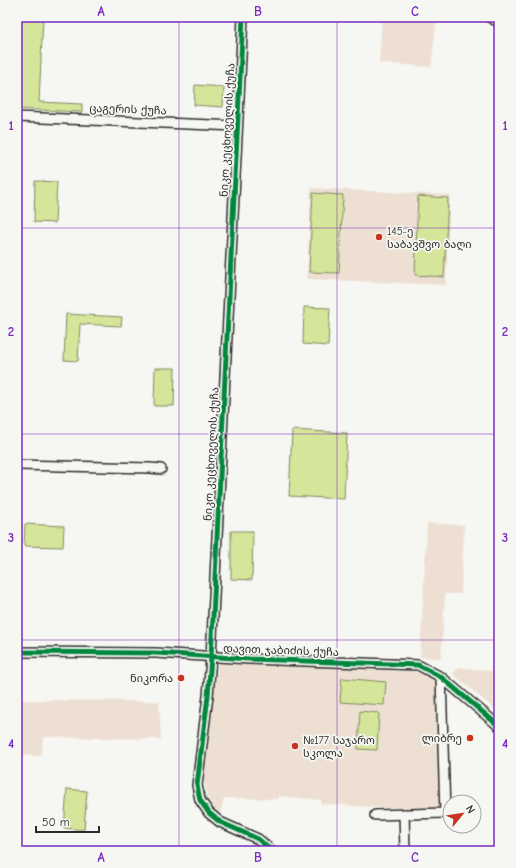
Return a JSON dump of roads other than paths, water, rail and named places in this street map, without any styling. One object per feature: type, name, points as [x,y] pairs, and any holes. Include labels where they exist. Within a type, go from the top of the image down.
[{"type":"main road","points":[[492,17],[499,21]]},
{"type":"street","name":"ნიკო კეცხოველის ქუჩა","points":[[243,17],[211,657],[208,696],[196,784],[200,800],[209,813],[220,822],[258,839],[272,851]]},
{"type":"street","name":"ცაგერის ქუჩა","points":[[17,117],[237,126]]},
{"type":"street","points":[[17,465],[161,469]]},
{"type":"street","name":"დავით ჯაბიძის ქუჩა","points":[[17,652],[156,653],[211,657],[418,665],[441,677],[499,726]]},
{"type":"street","points":[[375,815],[445,813],[441,677]]},
{"type":"street","points":[[404,814],[405,851]]},
{"type":"place","name":"145-ე საბავშვო ბაღი","points":[[379,237]]},
{"type":"place","name":"ნიკორა","points":[[181,678]]},
{"type":"place","name":"ლიბრე","points":[[470,738]]},
{"type":"place","name":"№177 საჯარო სკოლა","points":[[295,746]]}]
